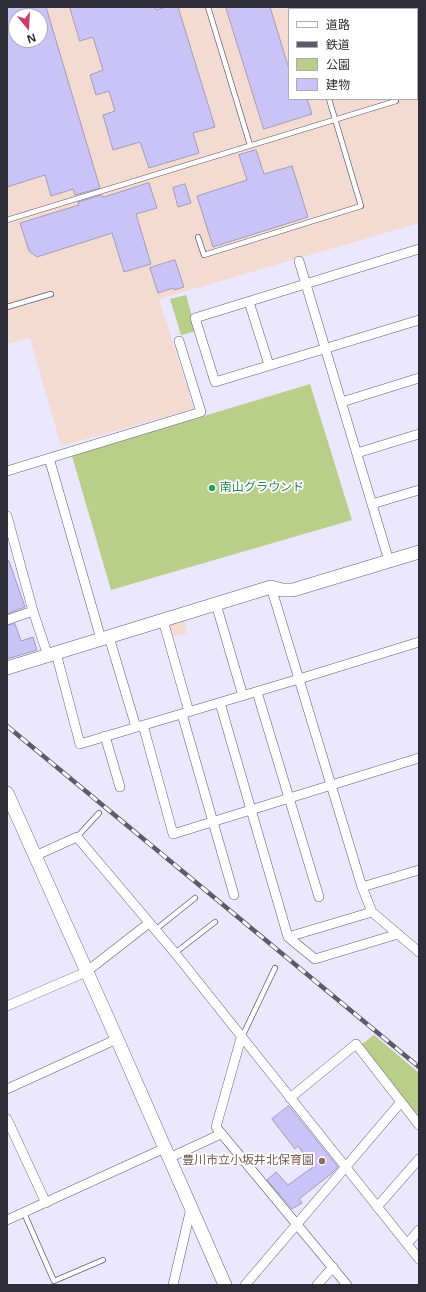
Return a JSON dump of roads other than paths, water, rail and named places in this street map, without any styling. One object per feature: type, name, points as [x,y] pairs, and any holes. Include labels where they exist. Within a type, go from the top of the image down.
[{"type":"street","points":[[419,249],[195,318],[215,382],[419,320]]},
{"type":"street","points":[[299,261],[389,561]]},
{"type":"street","points":[[250,302],[269,365]]},
{"type":"street","points":[[7,471],[201,412],[179,341]]},
{"type":"street","points":[[342,402],[419,378]]},
{"type":"street","points":[[357,453],[419,434]]},
{"type":"street","points":[[49,458],[105,638],[139,726],[173,834],[419,758]]},
{"type":"street","points":[[372,504],[419,490]]},
{"type":"street","points":[[7,516],[34,611],[52,654],[80,744],[257,692],[419,642]]},
{"type":"street","points":[[7,668],[271,587],[282,590],[293,590],[419,552]]},
{"type":"street","points":[[271,587],[362,887],[372,912],[419,952]]},
{"type":"street","points":[[216,604],[243,696]]},
{"type":"street","points":[[7,620],[34,611]]},
{"type":"street","points":[[163,620],[213,822],[234,895]]},
{"type":"street","points":[[257,692],[319,897]]},
{"type":"street","points":[[220,703],[288,937],[315,959],[398,934]]},
{"type":"street","points":[[105,736],[120,787]]},
{"type":"street","points":[[7,793],[225,1285]]},
{"type":"street","points":[[35,856],[77,837],[175,953],[241,1038],[419,1259]]},
{"type":"street","points":[[362,887],[419,870]]},
{"type":"street","points":[[288,937],[372,912]]},
{"type":"street","points":[[7,1006],[86,972],[152,926]]},
{"type":"street","points":[[241,1038],[216,1127],[347,1285]]},
{"type":"street","points":[[7,1089],[117,1039]]},
{"type":"street","points":[[290,1098],[356,1044],[419,1125]]},
{"type":"street","points":[[244,1285],[401,1102]]},
{"type":"street","points":[[7,1119],[46,1203]]},
{"type":"street","points":[[7,1220],[167,1153],[221,1134]]},
{"type":"street","points":[[377,1207],[419,1159]]},
{"type":"street","points":[[173,1285],[191,1208]]},
{"type":"street","points":[[407,1244],[419,1230]]},
{"type":"street","points":[[317,1285],[333,1267]]},
{"type":"lane","points":[[208,7],[250,145]]},
{"type":"lane","points":[[198,237],[204,255],[361,206],[329,100]]},
{"type":"lane","points":[[7,220],[396,101]]},
{"type":"lane","points":[[7,307],[51,294]]},
{"type":"lane","points":[[77,837],[99,813]]},
{"type":"lane","points":[[152,926],[195,898]]},
{"type":"lane","points":[[175,953],[215,922]]},
{"type":"lane","points":[[241,1038],[275,968]]},
{"type":"lane","points":[[24,1213],[54,1281],[103,1260]]},
{"type":"railway","points":[[7,726],[419,1067]]},
{"type":"place","name":"南山グラウンド","points":[[212,488]]},
{"type":"place","name":"豊川市立小坂井北保育園","points":[[322,1161]]}]
